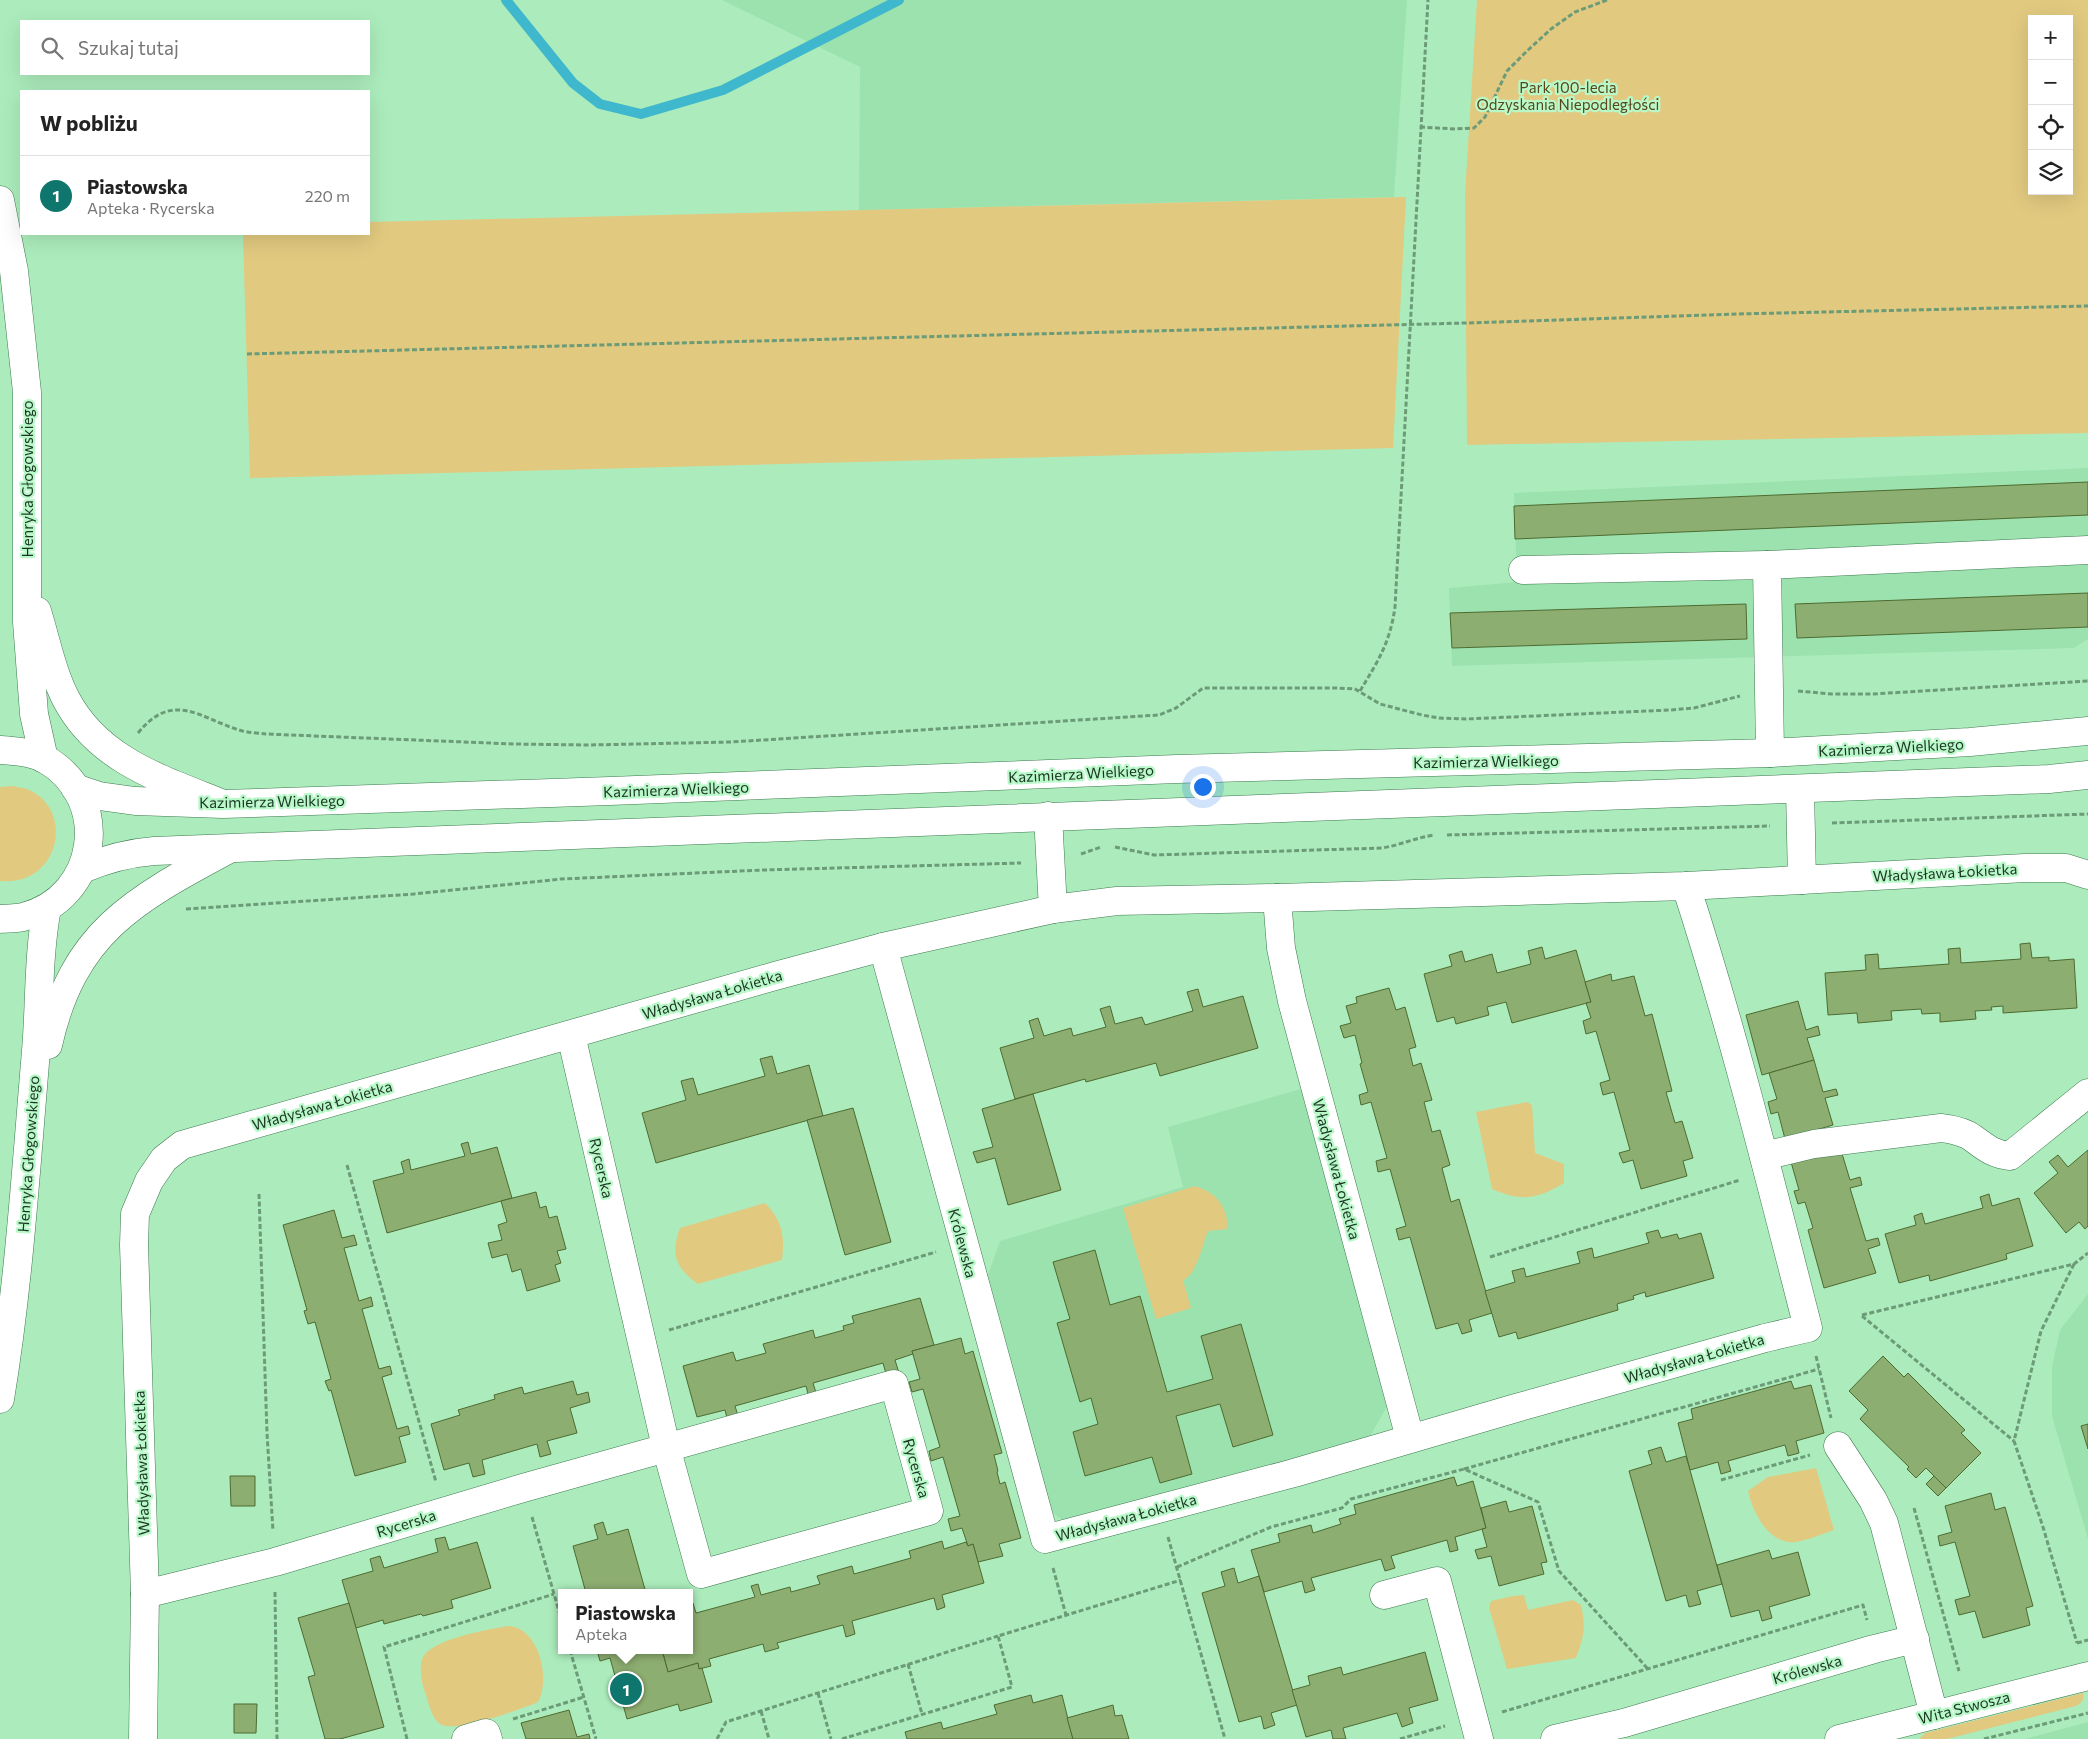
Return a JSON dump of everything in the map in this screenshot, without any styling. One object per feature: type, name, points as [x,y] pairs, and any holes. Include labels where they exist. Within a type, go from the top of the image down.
[{"type":"street","name":"Henryka Głogowskiego","points":[[0,200],[14,271],[27,392],[27,622],[34,714],[44,759]]},
{"type":"street","points":[[1523,570],[1767,565],[2088,550]]},
{"type":"street","points":[[1767,565],[1770,753]]},
{"type":"street","points":[[27,576],[55,671],[66,698],[82,725],[105,748],[129,763],[158,778],[223,804]]},
{"type":"street","name":"Kazimierza Wielkiego","points":[[75,788],[98,796],[135,801],[223,804],[610,791],[1177,768],[1770,753],[1970,742],[2088,731]]},
{"type":"street","points":[[0,750],[19,751],[44,759],[67,776],[83,799],[90,827],[87,854],[82,869],[76,881],[62,897],[47,908],[22,918],[0,918]]},
{"type":"street","points":[[82,869],[102,860],[127,854],[229,848],[1048,816],[1800,790],[2049,779],[2088,775]]},
{"type":"street","points":[[1800,790],[1802,880]]},
{"type":"street","points":[[1048,816],[1052,909]]},
{"type":"street","points":[[30,1135],[43,1064],[59,1002],[72,974],[90,948],[106,928],[145,896],[229,848]]},
{"type":"street","name":"Władysława Łokietka","points":[[143,1739],[145,1594],[134,1255],[135,1214],[149,1181],[164,1160],[182,1145],[775,976],[883,947],[1052,909],[1117,901],[1686,886],[2025,868],[2066,868],[2088,874]]},
{"type":"street","points":[[1686,886],[1766,1164],[1808,1328]]},
{"type":"street","name":"Władysława Łokietka","points":[[1277,898],[1282,948],[1292,1001],[1410,1438]]},
{"type":"street","name":"Henryka Głogowskiego","points":[[0,1399],[19,1268],[30,1135],[41,947],[47,908]]},
{"type":"street","name":"Królewska","points":[[883,947],[1045,1539]]},
{"type":"street","name":"Rycerska","points":[[145,1594],[275,1562],[523,1488],[666,1447],[894,1384],[929,1511],[701,1574],[666,1447],[571,1035]]},
{"type":"street","points":[[1766,1164],[1814,1144],[1941,1128],[1956,1130],[1968,1135],[1996,1154],[2010,1156],[2088,1093]]},
{"type":"street","name":"Władysława Łokietka","points":[[1045,1539],[1294,1473],[1410,1438],[1765,1338],[1808,1328]]},
{"type":"street","points":[[1838,1446],[1882,1517],[1934,1715]]},
{"type":"street","points":[[1384,1595],[1437,1581],[1476,1728]]},
{"type":"street","name":"Królewska","points":[[1555,1739],[1624,1731],[1874,1649],[1915,1639]]},
{"type":"street","name":"Wita Stwosza","points":[[1839,1739],[1884,1734],[1934,1715],[2088,1676]]},
{"type":"path","points":[[1360,691],[1383,653],[1392,627],[1428,0]]},
{"type":"path","points":[[1420,127],[1455,130],[1474,128],[1485,117],[1507,71],[1551,29],[1575,12],[1607,0]]},
{"type":"path","points":[[247,354],[765,342],[1737,314],[2088,306]]},
{"type":"path","points":[[136,736],[152,719],[166,712],[180,711],[195,712],[241,731],[266,734],[514,744],[589,745],[731,742],[1152,716],[1176,708],[1203,688],[1337,688],[1360,691],[1380,704],[1439,718],[1466,719],[1694,708],[1770,689],[1832,694],[1873,694],[2088,681]]},
{"type":"path","points":[[1110,847],[1154,855],[1382,848],[1396,846],[1418,837],[1435,835],[1636,831],[2088,814]]},
{"type":"path","points":[[184,910],[414,894],[561,879],[762,870],[1050,862],[1074,858],[1104,846]]},
{"type":"path","points":[[1490,1257],[1766,1164]]},
{"type":"path","points":[[347,1165],[444,1512]]},
{"type":"path","points":[[259,1194],[267,1433],[275,1562],[277,1739]]},
{"type":"path","points":[[641,1338],[963,1244]]},
{"type":"path","points":[[2077,1643],[2043,1527],[2014,1441],[1862,1315],[2074,1264],[2088,1253]]},
{"type":"path","points":[[2014,1441],[2041,1331],[2074,1264]]},
{"type":"path","points":[[1721,1480],[1838,1446],[1808,1328]]},
{"type":"path","points":[[1177,1567],[1271,1527],[1342,1508],[1351,1499],[1819,1369]]},
{"type":"path","points":[[1464,1469],[1538,1502],[1559,1570],[1648,1669]]},
{"type":"path","points":[[523,1488],[558,1608]]},
{"type":"path","points":[[1160,1508],[1225,1739]]},
{"type":"path","points":[[1914,1508],[1959,1671]]},
{"type":"path","points":[[1045,1539],[1066,1614]]},
{"type":"path","points":[[717,1739],[726,1722],[1066,1614],[1181,1580]]},
{"type":"path","points":[[407,1739],[384,1647],[554,1594]]},
{"type":"path","points":[[1400,1739],[1476,1728],[1520,1708],[1863,1605],[1874,1649]]},
{"type":"path","points":[[842,1739],[1012,1686],[998,1636]]},
{"type":"path","points":[[571,1654],[596,1739]]},
{"type":"path","points":[[908,1664],[922,1714]]},
{"type":"path","points":[[818,1693],[831,1739]]},
{"type":"path","points":[[480,1737],[504,1722],[584,1698]]},
{"type":"path","points":[[761,1711],[770,1739]]},
{"type":"path","points":[[1984,1739],[2088,1713]]},
{"type":"shaded area","points":[[722,0],[1407,0],[1394,197],[859,210],[860,67]]},
{"type":"shaded area","points":[[2088,468],[2088,639],[2074,648],[1452,666],[1449,588],[1517,582],[1514,493]]},
{"type":"shaded area","points":[[1301,1089],[1388,1405],[1369,1438],[1065,1522],[1050,1511],[988,1275],[1000,1241],[1183,1187],[1168,1127]]},
{"type":"shaded area","points":[[2088,1294],[2088,1539],[2052,1416],[2052,1367],[2060,1330]]},
{"type":"shaded area","points":[[2088,1722],[2088,1739],[2025,1739]]},
{"type":"green space","name":"Park 100-lecia Odzyskania Niepodległości","points":[[1477,0],[2088,0],[2088,433],[1467,445],[1465,195]]},
{"type":"green space","points":[[1406,197],[1393,448],[250,478],[243,235],[370,235],[370,222]]},
{"type":"green space","points":[[12,786],[27,789],[42,799],[52,813],[56,828],[54,845],[48,860],[36,872],[20,880],[0,881],[0,787]]},
{"type":"green space","points":[[1527,1102],[1532,1105],[1535,1153],[1564,1164],[1564,1183],[1546,1193],[1529,1197],[1512,1196],[1492,1189],[1476,1112]]},
{"type":"green space","points":[[1195,1186],[1209,1192],[1223,1207],[1228,1229],[1208,1231],[1192,1272],[1183,1280],[1191,1308],[1156,1319],[1123,1208]]},
{"type":"green space","points":[[765,1203],[779,1222],[783,1243],[782,1260],[698,1284],[684,1272],[677,1260],[676,1253],[680,1228]]},
{"type":"green space","points":[[1816,1468],[1834,1530],[1796,1542],[1786,1542],[1770,1533],[1758,1518],[1748,1491],[1768,1477]]},
{"type":"green space","points":[[1524,1595],[1528,1610],[1573,1600],[1581,1605],[1583,1631],[1576,1658],[1507,1669],[1489,1608],[1491,1601]]},
{"type":"green space","points":[[508,1626],[519,1629],[528,1635],[535,1644],[540,1656],[543,1681],[542,1692],[538,1702],[475,1723],[450,1726],[439,1723],[431,1712],[423,1686],[421,1671],[423,1657],[438,1645],[449,1640],[475,1632]]},
{"type":"green space","points":[[2083,1693],[2082,1701],[2076,1706],[1947,1739],[1919,1739],[1925,1733]]},
{"type":"building","points":[[2088,482],[2088,515],[1515,539],[1514,506]]},
{"type":"building","points":[[2088,593],[2088,627],[1797,638],[1795,604]]},
{"type":"building","points":[[1746,604],[1747,639],[1452,648],[1450,613]]},
{"type":"building","points":[[2030,943],[2032,958],[2049,957],[2049,961],[2074,959],[2077,1008],[2003,1013],[2003,1006],[1991,1007],[1992,1010],[1975,1011],[1976,1019],[1940,1022],[1940,1013],[1922,1014],[1921,1009],[1891,1011],[1892,1020],[1858,1023],[1857,1013],[1828,1015],[1825,973],[1866,970],[1865,955],[1878,954],[1879,969],[1949,964],[1948,949],[1960,948],[1961,963],[2021,959],[2020,944]]},
{"type":"building","points":[[1542,947],[1545,959],[1576,950],[1591,1002],[1512,1023],[1506,1002],[1487,1007],[1489,1015],[1456,1024],[1454,1017],[1437,1022],[1424,974],[1452,966],[1449,955],[1462,951],[1465,962],[1492,954],[1497,973],[1531,964],[1528,951]]},
{"type":"building","points":[[1611,974],[1612,981],[1634,976],[1645,1016],[1652,1014],[1672,1091],[1666,1092],[1675,1123],[1682,1121],[1693,1158],[1683,1161],[1687,1176],[1641,1189],[1633,1160],[1623,1163],[1619,1153],[1630,1150],[1614,1092],[1603,1095],[1600,1083],[1610,1080],[1596,1031],[1586,1034],[1583,1021],[1591,1018],[1586,1003],[1591,1002],[1585,982]]},
{"type":"building","points":[[1389,988],[1396,1010],[1405,1007],[1416,1047],[1409,1049],[1413,1066],[1421,1063],[1432,1100],[1424,1102],[1432,1132],[1440,1130],[1450,1165],[1442,1168],[1451,1202],[1459,1199],[1492,1313],[1469,1320],[1472,1331],[1462,1334],[1458,1323],[1436,1329],[1410,1237],[1399,1240],[1396,1229],[1406,1226],[1390,1169],[1378,1172],[1376,1161],[1387,1158],[1371,1102],[1361,1105],[1359,1095],[1368,1092],[1360,1064],[1362,1063],[1355,1035],[1344,1038],[1340,1026],[1351,1023],[1346,1006],[1357,1003],[1356,997]]},
{"type":"building","points":[[1198,989],[1203,1007],[1243,996],[1258,1048],[1160,1076],[1156,1063],[1086,1082],[1085,1079],[1015,1099],[1000,1048],[1034,1038],[1029,1021],[1038,1018],[1044,1036],[1071,1028],[1073,1036],[1106,1027],[1100,1009],[1110,1006],[1115,1024],[1142,1017],[1145,1025],[1193,1011],[1187,992]]},
{"type":"building","points":[[1798,1001],[1806,1030],[1818,1026],[1820,1035],[1807,1038],[1814,1060],[1762,1075],[1746,1015]]},
{"type":"building","points":[[772,1056],[777,1074],[809,1065],[823,1116],[656,1163],[642,1113],[686,1100],[681,1081],[693,1078],[698,1095],[765,1076],[760,1059]]},
{"type":"building","points":[[1814,1060],[1823,1092],[1836,1089],[1838,1095],[1825,1098],[1833,1125],[1785,1139],[1778,1112],[1771,1114],[1768,1102],[1777,1099],[1769,1073]]},
{"type":"building","points":[[1033,1094],[1061,1190],[1008,1205],[995,1158],[977,1163],[973,1152],[993,1147],[982,1109]]},
{"type":"building","points":[[853,1108],[891,1242],[845,1255],[807,1120]]},
{"type":"building","points":[[468,1142],[471,1154],[497,1147],[512,1198],[387,1233],[373,1181],[404,1173],[401,1162],[409,1159],[411,1170],[465,1156],[461,1144]]},
{"type":"building","points":[[1840,1147],[1850,1180],[1860,1177],[1862,1185],[1850,1188],[1866,1241],[1878,1238],[1880,1245],[1868,1249],[1876,1273],[1824,1288],[1808,1230],[1813,1228],[1805,1202],[1798,1204],[1794,1191],[1799,1190],[1791,1162]]},
{"type":"building","points":[[2088,1150],[2088,1226],[2085,1229],[2079,1222],[2066,1233],[2034,1193],[2058,1173],[2049,1162],[2058,1155],[2068,1167]]},
{"type":"building","points":[[536,1192],[540,1208],[546,1206],[549,1218],[557,1216],[566,1249],[557,1251],[561,1263],[555,1265],[560,1281],[527,1291],[521,1269],[512,1272],[507,1254],[492,1258],[488,1243],[502,1240],[498,1225],[507,1222],[501,1201]]},
{"type":"building","points":[[1989,1194],[1992,1206],[2019,1198],[2033,1246],[2006,1254],[2007,1259],[1930,1281],[1929,1275],[1899,1283],[1885,1234],[1916,1225],[1914,1216],[1922,1213],[1925,1224],[1983,1208],[1980,1197]]},
{"type":"building","points":[[334,1210],[342,1238],[354,1235],[357,1245],[344,1248],[359,1301],[371,1297],[373,1306],[362,1309],[379,1369],[390,1366],[392,1374],[382,1377],[397,1429],[408,1426],[410,1434],[399,1437],[406,1462],[355,1476],[331,1390],[329,1391],[325,1381],[331,1379],[315,1322],[308,1324],[304,1311],[307,1310],[283,1225]]},
{"type":"building","points":[[1658,1230],[1661,1238],[1677,1234],[1679,1239],[1701,1233],[1714,1278],[1646,1297],[1645,1292],[1633,1296],[1634,1299],[1617,1304],[1618,1310],[1518,1339],[1516,1332],[1499,1337],[1485,1291],[1515,1282],[1512,1271],[1524,1268],[1526,1277],[1580,1263],[1577,1252],[1592,1248],[1594,1258],[1649,1243],[1646,1233]]},
{"type":"building","points":[[1095,1250],[1110,1305],[1140,1296],[1167,1392],[1213,1379],[1201,1336],[1241,1324],[1273,1435],[1233,1447],[1220,1404],[1176,1416],[1192,1474],[1160,1483],[1152,1457],[1085,1476],[1073,1432],[1098,1424],[1091,1398],[1080,1402],[1057,1323],[1070,1319],[1053,1262]]},
{"type":"building","points":[[920,1298],[934,1345],[912,1351],[913,1354],[895,1360],[899,1373],[887,1377],[883,1363],[813,1383],[817,1396],[809,1398],[806,1386],[735,1406],[739,1419],[728,1422],[725,1410],[697,1417],[683,1366],[733,1352],[736,1361],[766,1353],[763,1344],[813,1330],[815,1338],[844,1330],[843,1326],[854,1323],[852,1316]]},
{"type":"building","points":[[961,1338],[965,1354],[973,1351],[1002,1453],[994,1455],[1000,1484],[1005,1482],[1021,1538],[999,1544],[1003,1556],[978,1562],[973,1544],[968,1546],[962,1528],[951,1531],[948,1519],[960,1516],[943,1457],[931,1461],[929,1451],[940,1447],[923,1389],[912,1392],[909,1382],[920,1379],[912,1351]]},
{"type":"building","points":[[1883,1356],[1904,1377],[1908,1373],[1965,1430],[1961,1433],[1981,1453],[1946,1488],[1926,1468],[1916,1478],[1907,1469],[1909,1467],[1860,1419],[1868,1410],[1849,1391]]},
{"type":"building","points":[[573,1381],[577,1395],[588,1392],[590,1402],[570,1408],[577,1433],[547,1441],[551,1454],[540,1457],[537,1444],[482,1460],[485,1474],[473,1477],[469,1463],[444,1470],[431,1424],[460,1415],[458,1410],[495,1399],[494,1395],[522,1387],[524,1394]]},
{"type":"building","points":[[1791,1381],[1794,1389],[1811,1385],[1824,1433],[1796,1441],[1799,1453],[1788,1456],[1785,1445],[1728,1461],[1731,1471],[1721,1474],[1718,1462],[1690,1470],[1678,1423],[1693,1419],[1691,1409]]},
{"type":"building","points":[[2088,1424],[2088,1449],[2081,1426]]},
{"type":"building","points":[[1661,1447],[1666,1462],[1686,1456],[1722,1584],[1697,1591],[1701,1604],[1689,1607],[1686,1595],[1666,1601],[1629,1471],[1652,1464],[1648,1451]]},
{"type":"building","points":[[230,1476],[255,1476],[255,1506],[231,1506]]},
{"type":"building","points":[[1934,1476],[1946,1488],[1938,1496],[1926,1484]]},
{"type":"building","points":[[1454,1477],[1457,1486],[1473,1481],[1486,1528],[1455,1537],[1458,1550],[1450,1552],[1447,1540],[1391,1556],[1395,1568],[1385,1571],[1381,1559],[1311,1578],[1315,1590],[1305,1593],[1302,1581],[1264,1592],[1251,1550],[1280,1542],[1278,1534],[1311,1525],[1313,1533],[1341,1524],[1339,1519],[1356,1514],[1354,1505]]},
{"type":"building","points":[[1991,1493],[1995,1510],[2005,1507],[2033,1606],[2026,1608],[2030,1625],[1983,1638],[1975,1611],[1959,1615],[1955,1600],[1970,1596],[1955,1542],[1940,1546],[1938,1536],[1952,1532],[1945,1506]]},
{"type":"building","points":[[1506,1501],[1509,1512],[1532,1506],[1547,1562],[1541,1563],[1544,1574],[1499,1586],[1491,1556],[1478,1559],[1475,1550],[1487,1547],[1482,1529],[1486,1528],[1481,1508]]},
{"type":"building","points":[[603,1522],[607,1535],[628,1529],[645,1589],[585,1589],[573,1546],[598,1539],[594,1525]]},
{"type":"building","points":[[445,1537],[449,1550],[477,1542],[491,1588],[451,1600],[453,1608],[384,1624],[383,1620],[356,1628],[342,1580],[373,1571],[370,1559],[380,1556],[384,1568],[438,1552],[435,1539]]},
{"type":"building","points":[[942,1541],[944,1549],[966,1542],[968,1546],[973,1544],[984,1583],[942,1595],[945,1607],[937,1610],[934,1598],[852,1621],[855,1634],[846,1637],[843,1625],[777,1643],[779,1648],[765,1652],[763,1644],[709,1659],[711,1666],[699,1669],[698,1663],[668,1672],[663,1654],[693,1654],[693,1603],[696,1613],[755,1597],[751,1586],[758,1584],[761,1595],[790,1587],[791,1592],[820,1584],[817,1576],[852,1566],[854,1574],[911,1558],[909,1551]]},
{"type":"building","points":[[1769,1550],[1772,1559],[1798,1552],[1810,1595],[1769,1607],[1772,1618],[1762,1621],[1759,1610],[1731,1617],[1717,1565]]},
{"type":"building","points":[[1234,1568],[1238,1583],[1259,1576],[1297,1705],[1271,1713],[1275,1725],[1264,1729],[1261,1716],[1239,1722],[1202,1593],[1225,1586],[1221,1572]]},
{"type":"building","points":[[349,1603],[384,1727],[340,1739],[325,1739],[308,1677],[315,1675],[298,1618]]},
{"type":"building","points":[[1425,1652],[1438,1700],[1409,1708],[1413,1723],[1402,1727],[1397,1713],[1343,1728],[1346,1739],[1333,1739],[1331,1730],[1306,1737],[1292,1690],[1310,1685],[1308,1676],[1341,1667],[1343,1675]]},
{"type":"building","points":[[598,1654],[663,1654],[668,1672],[698,1663],[699,1669],[702,1668],[712,1702],[680,1711],[678,1704],[627,1719],[610,1658],[600,1661]]},
{"type":"building","points":[[1031,1695],[1033,1703],[1062,1695],[1073,1739],[907,1739],[905,1732],[941,1722],[943,1729],[997,1714],[994,1705]]},
{"type":"building","points":[[234,1704],[257,1704],[256,1733],[234,1733]]},
{"type":"building","points":[[1113,1705],[1115,1716],[1122,1715],[1129,1739],[1073,1739],[1067,1718]]},
{"type":"building","points":[[569,1710],[577,1737],[589,1734],[590,1739],[526,1739],[521,1723]]},
{"type":"waterway","points":[[506,0],[573,83],[600,104],[641,114],[723,90],[899,0]]},
{"type":"place","name":"Piastowska","points":[[626,1689]]}]
